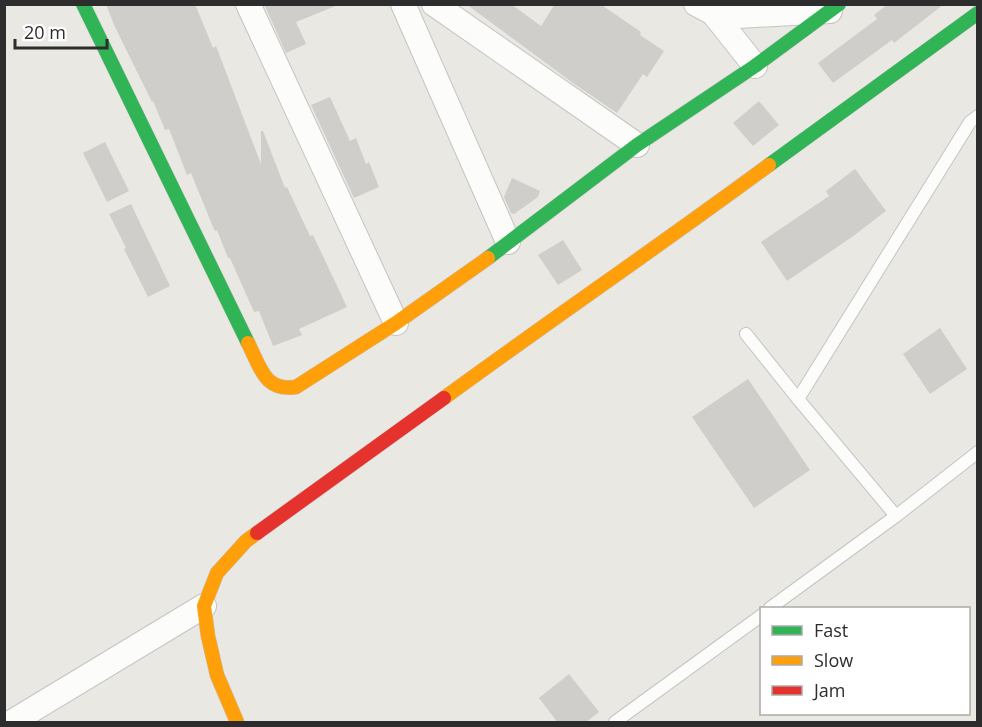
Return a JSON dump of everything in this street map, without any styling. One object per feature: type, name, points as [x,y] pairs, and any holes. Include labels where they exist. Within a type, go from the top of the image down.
[{"type":"street","points":[[83,4],[264,375],[273,386],[285,389],[296,387],[396,323],[476,267],[637,145],[755,66],[835,8]]},
{"type":"street","points":[[248,4],[396,323]]},
{"type":"street","points":[[403,4],[508,242]]},
{"type":"street","points":[[434,4],[637,145]]},
{"type":"street","points":[[704,9],[737,16],[835,8]]},
{"type":"street","points":[[704,9],[755,66]]},
{"type":"street","points":[[237,723],[217,675],[204,606],[217,573],[246,541],[558,315],[666,241],[978,13]]},
{"type":"street","points":[[12,723],[204,606]]},
{"type":"lane","points":[[798,399],[975,123]]},
{"type":"lane","points":[[746,334],[896,516]]},
{"type":"lane","points":[[773,607],[978,452]]},
{"type":"lane","points":[[615,723],[760,616]]},
{"type":"building","points":[[106,4],[195,4],[213,48],[216,46],[261,164],[261,131],[263,131],[285,188],[287,187],[310,236],[313,235],[347,307],[299,329],[302,335],[273,346],[259,311],[254,312],[217,230],[215,231],[213,227],[191,173],[187,175],[169,129],[165,130]]},
{"type":"building","points":[[264,4],[338,5],[296,22],[306,44],[286,53]]},
{"type":"building","points":[[466,4],[511,4],[541,26],[555,4],[600,4],[664,51],[647,77],[643,74],[617,113]]},
{"type":"building","points":[[888,4],[944,4],[894,43],[892,40],[833,83],[818,63],[877,19],[874,15]]},
{"type":"building","points":[[330,97],[350,141],[356,138],[366,164],[369,162],[379,187],[354,198],[311,105]]},
{"type":"building","points":[[759,101],[779,125],[753,146],[733,123]]},
{"type":"building","points":[[105,142],[129,191],[107,202],[83,153]]},
{"type":"building","points":[[855,169],[886,211],[787,281],[761,242],[829,196],[826,191]]},
{"type":"building","points":[[512,178],[540,191],[538,197],[514,214],[511,213],[504,197]]},
{"type":"building","points":[[131,204],[170,286],[148,297],[109,214]]},
{"type":"building","points":[[563,240],[582,270],[558,285],[538,255]]},
{"type":"building","points":[[940,328],[967,369],[930,394],[903,354]]},
{"type":"building","points":[[748,379],[810,470],[754,508],[692,417]]},
{"type":"building","points":[[569,674],[599,712],[585,723],[558,723],[539,698]]},
{"type":"traffic: fast","points":[[83,4],[248,343]]},
{"type":"traffic: fast","points":[[488,258],[637,145],[755,66],[839,4]]},
{"type":"traffic: fast","points":[[769,165],[978,13]]},
{"type":"traffic: slow","points":[[444,398],[769,165]]},
{"type":"traffic: slow","points":[[248,343],[264,376],[277,385],[296,387],[396,323],[488,258]]},
{"type":"traffic: slow","points":[[237,722],[217,675],[204,606],[217,573],[246,541],[257,533]]},
{"type":"traffic: jam","points":[[257,533],[444,398]]}]
